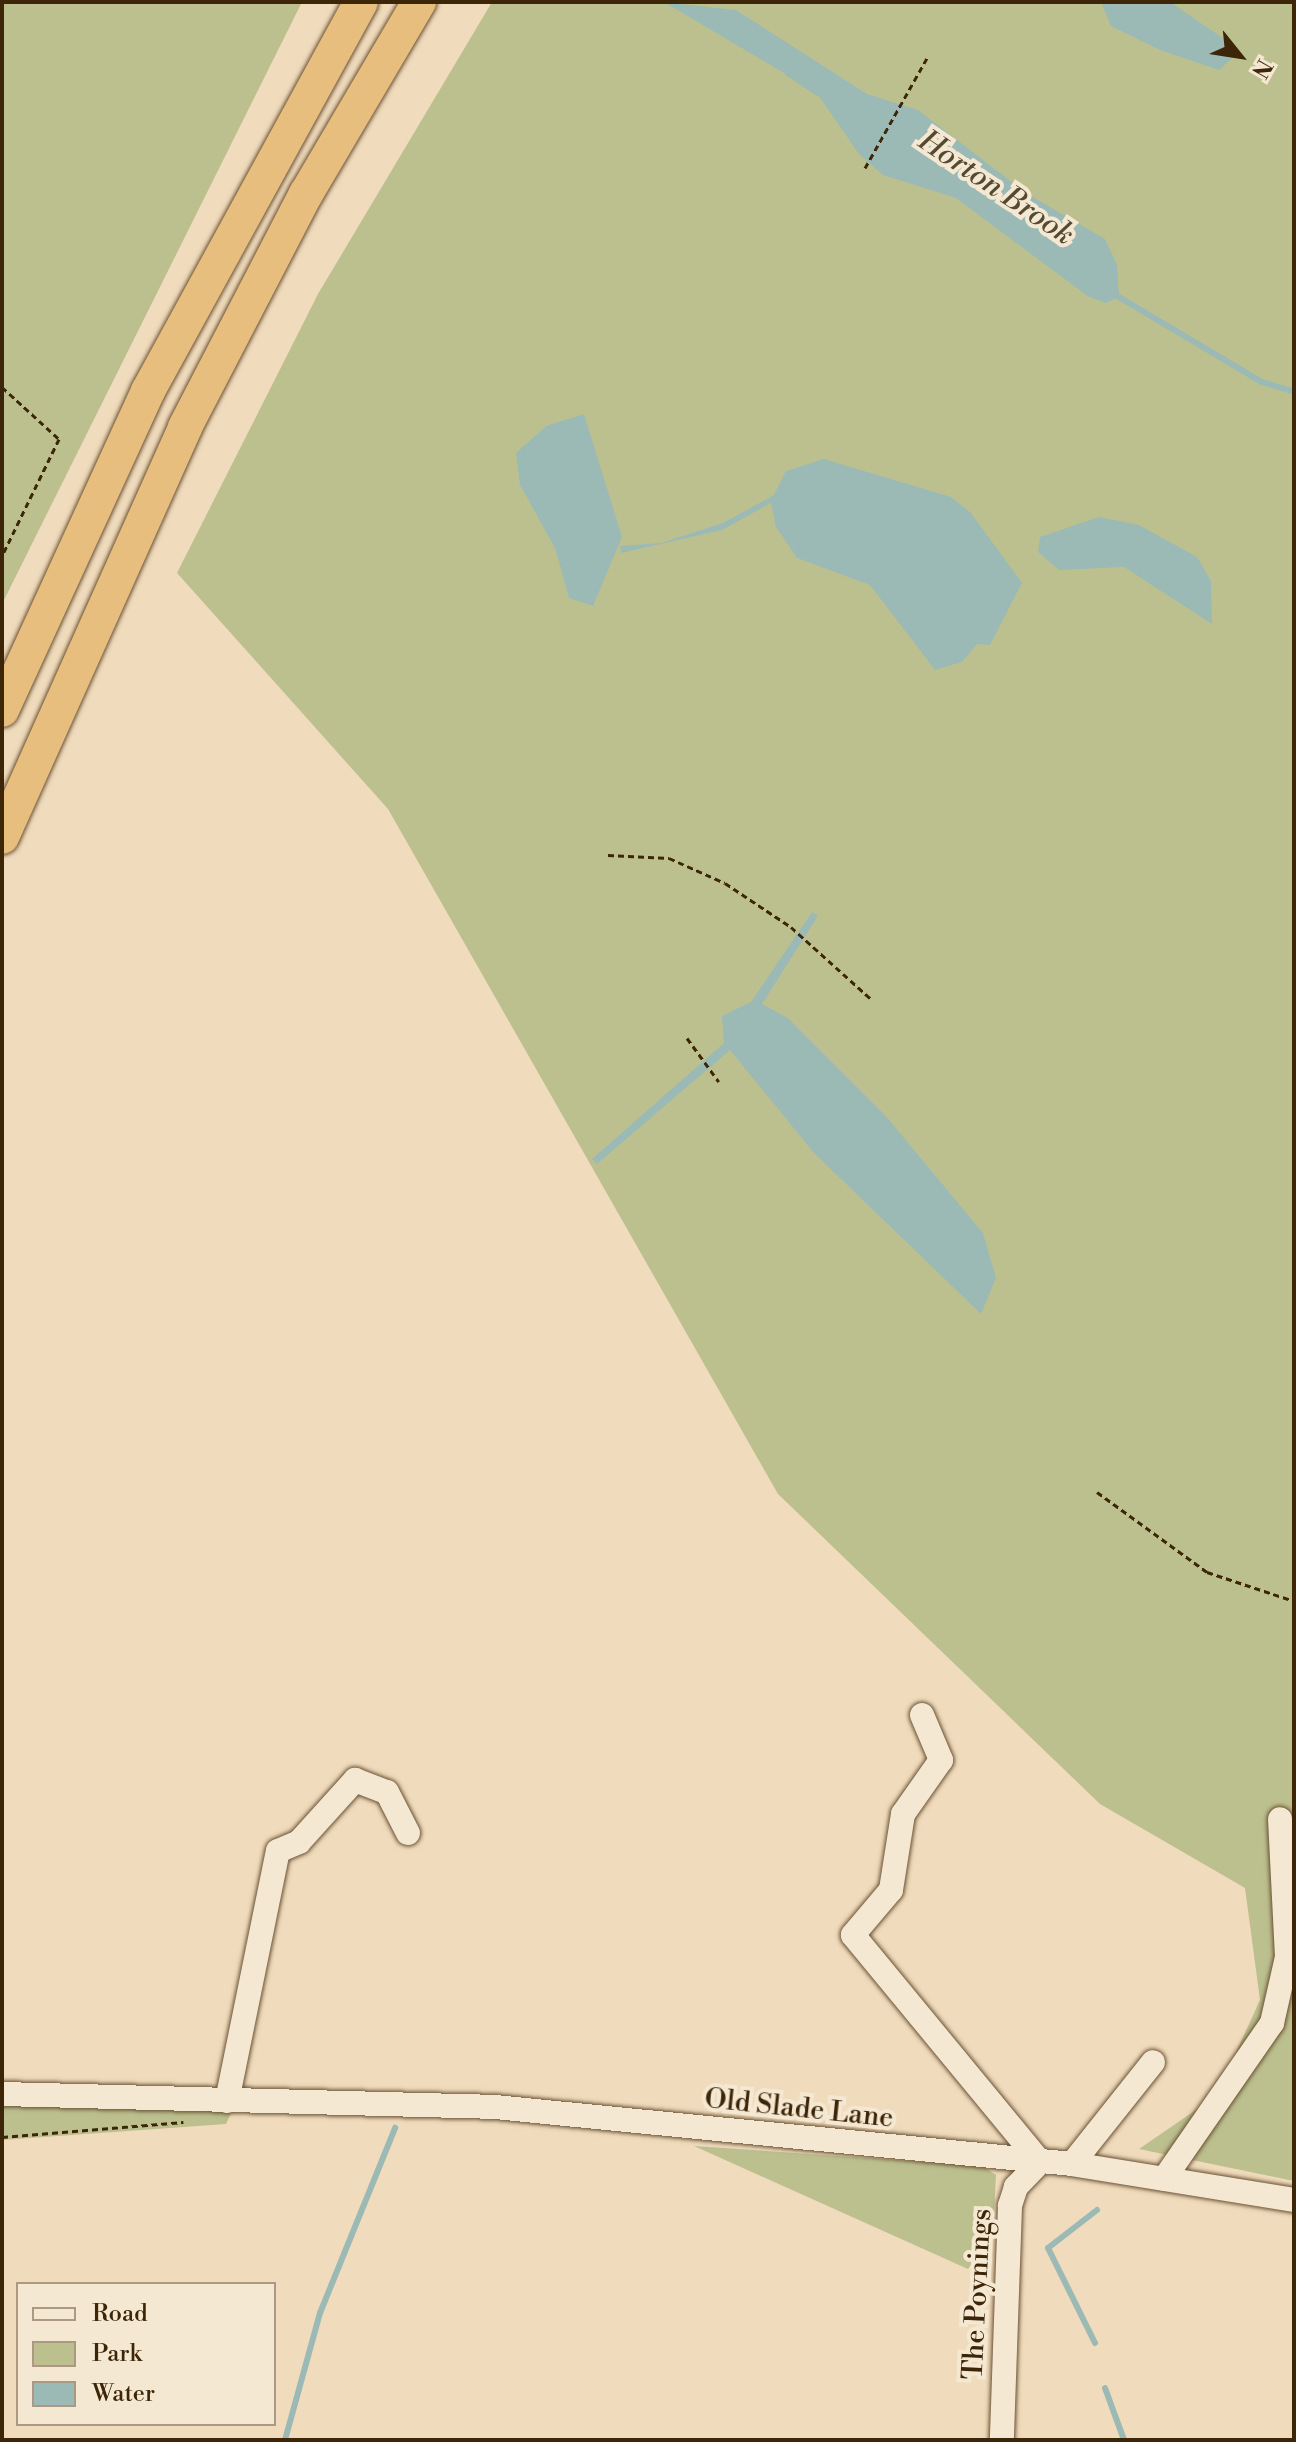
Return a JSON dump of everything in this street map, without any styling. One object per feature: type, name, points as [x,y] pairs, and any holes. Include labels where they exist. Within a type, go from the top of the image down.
[{"type":"highway","points":[[2,710],[148,391],[361,2]]},
{"type":"highway","points":[[2,837],[185,427],[306,194],[419,2]]},
{"type":"street","points":[[922,1715],[941,1760],[903,1814],[891,1890],[853,1935],[1040,2162]]},
{"type":"street","points":[[227,2101],[278,1851],[299,1842],[355,1780],[387,1792],[408,1833]]},
{"type":"street","points":[[1164,2179],[1272,2023],[1287,1957],[1280,1819]]},
{"type":"street","points":[[1072,2164],[1153,2062]]},
{"type":"street","name":"Old Slade Lane","points":[[2,2094],[495,2107],[1072,2164],[1294,2200]]},
{"type":"street","name":"The Poynings","points":[[1002,2440],[1010,2206],[1016,2187],[1040,2162]]},
{"type":"path","points":[[865,168],[928,56]]},
{"type":"path","points":[[2,387],[59,439],[2,556]]},
{"type":"path","points":[[608,855],[669,858],[725,883],[802,936],[872,1000]]},
{"type":"path","points":[[687,1038],[719,1082]]},
{"type":"path","points":[[1097,1492],[1207,1572],[1294,1601]]},
{"type":"path","points":[[2,2137],[188,2121]]},
{"type":"green space","points":[[2,2],[302,2],[2,604]]},
{"type":"green space","points":[[492,2],[1294,2],[1294,2181],[1139,2149],[1216,2096],[1260,2000],[1245,1888],[1100,1804],[778,1494],[388,809],[177,573],[318,294]]},
{"type":"green space","points":[[2,2104],[232,2111],[226,2124],[2,2140]]},
{"type":"green space","points":[[694,2146],[982,2166],[996,2175],[993,2234],[968,2269]]},
{"type":"water","points":[[664,2],[736,10],[867,94],[918,110],[1026,193],[1105,239],[1117,265],[1119,297],[1106,303],[1089,297],[956,198],[883,175],[859,154],[816,92]]},
{"type":"water","points":[[1101,2],[1170,2],[1233,45],[1236,55],[1219,70],[1160,50],[1111,26]]},
{"type":"water","points":[[584,414],[622,537],[593,606],[569,598],[555,548],[520,485],[516,453],[546,426]]},
{"type":"water","points":[[824,459],[951,497],[971,513],[1022,583],[990,645],[977,644],[962,662],[935,670],[870,585],[797,558],[776,527],[771,503],[722,530],[621,553],[620,546],[661,543],[723,523],[774,495],[786,471]]},
{"type":"water","points":[[1099,517],[1139,525],[1197,557],[1211,581],[1212,624],[1124,567],[1059,570],[1038,552],[1040,537]]},
{"type":"water","points":[[812,912],[818,916],[762,1004],[788,1018],[885,1115],[983,1233],[996,1278],[981,1314],[814,1153],[730,1050],[597,1164],[592,1159],[724,1043],[722,1016],[751,1002]]},
{"type":"waterway","name":"Horton Brook","points":[[788,73],[818,93]]},
{"type":"waterway","name":"Horton Brook","points":[[1112,293],[1262,382],[1294,392]]},
{"type":"waterway","points":[[285,2440],[320,2313],[395,2128]]},
{"type":"waterway","points":[[1095,2343],[1048,2248],[1097,2210]]},
{"type":"waterway","points":[[1105,2388],[1124,2440]]}]
